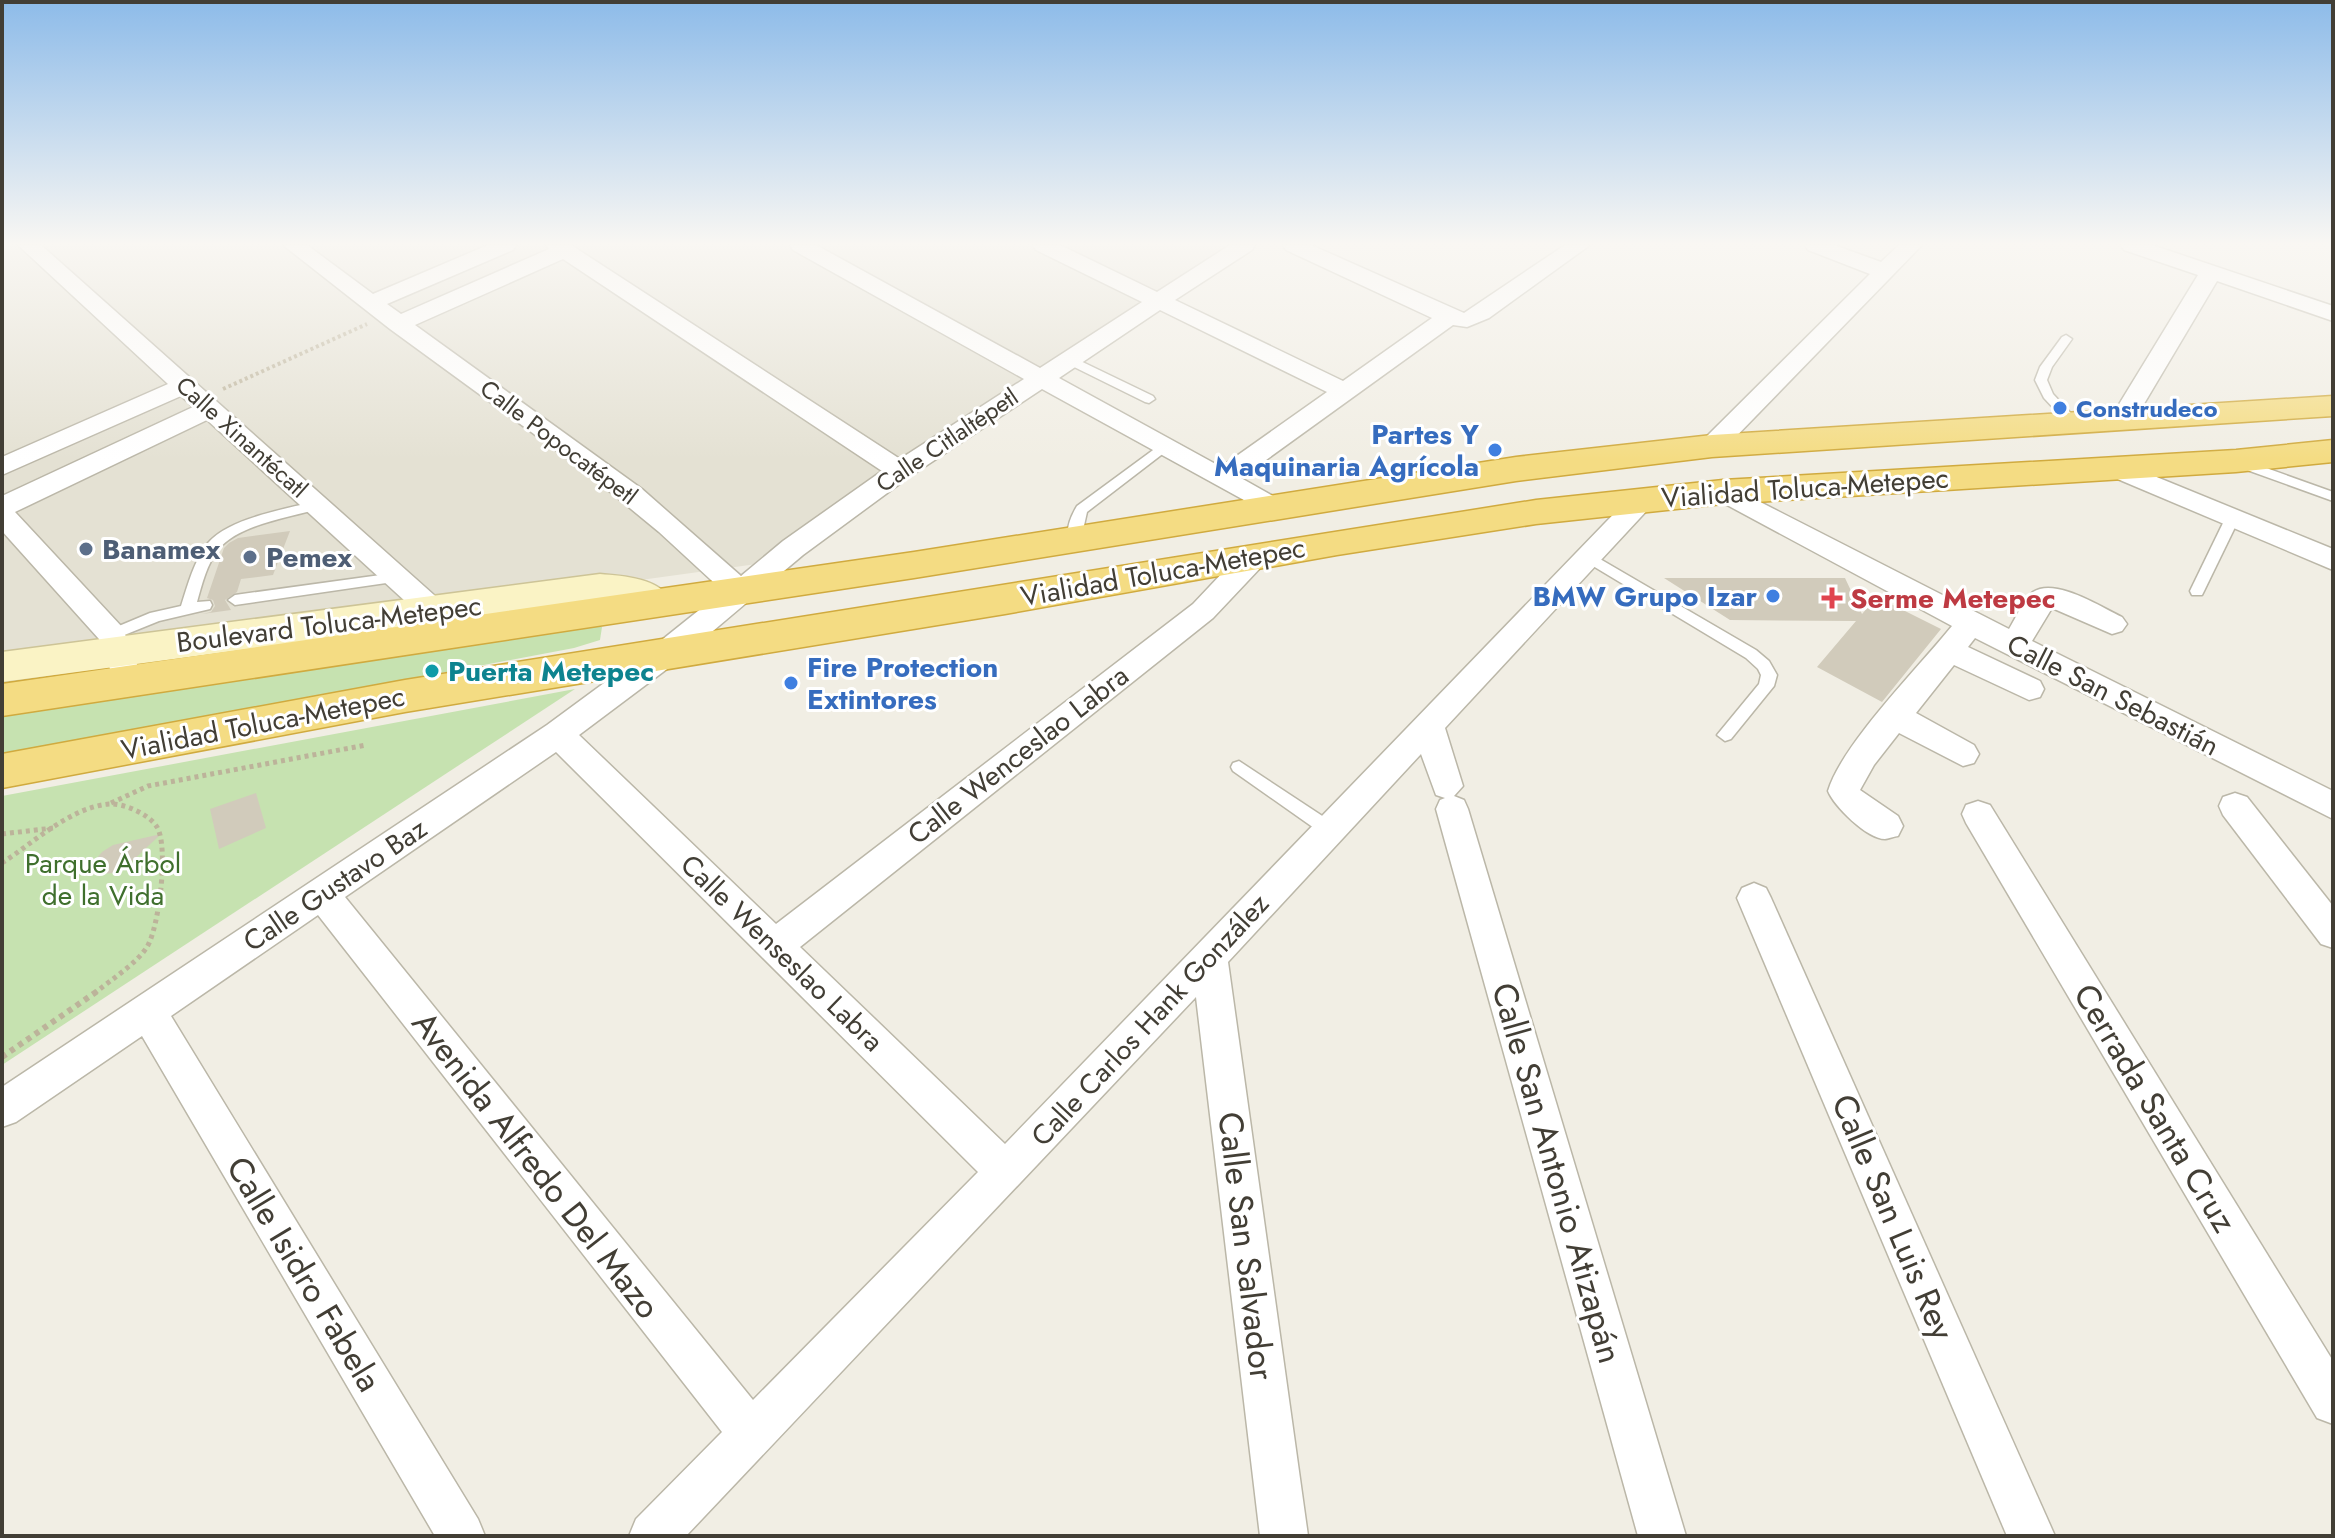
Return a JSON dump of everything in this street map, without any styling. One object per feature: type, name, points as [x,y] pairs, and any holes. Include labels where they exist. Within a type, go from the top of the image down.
[{"type":"highway","points":[[2139,387],[2209,413]]},
{"type":"highway","name":"Vialidad Toluca-Metepec","points":[[2,700],[120,655],[653,602],[1516,469],[1712,446],[2333,406]]},
{"type":"highway","name":"Vialidad Toluca-Metepec","points":[[2,771],[405,696],[1337,542],[1643,499],[2110,466],[2236,461],[2333,451]]},
{"type":"main road","points":[[2,667],[120,655]]},
{"type":"street","name":"Calle Xinantécatl","points":[[109,317],[395,578],[427,623]]},
{"type":"street","name":"Calle Popocatépetl","points":[[390,317],[574,450],[683,536],[739,590]]},
{"type":"street","points":[[666,317],[900,471]]},
{"type":"street","points":[[931,317],[1273,507]]},
{"type":"street","name":"Calle Citlaltépetl","points":[[664,655],[739,590],[900,471],[1133,317]]},
{"type":"street","points":[[1193,317],[1343,391]]},
{"type":"street","points":[[1451,317],[1456,319]]},
{"type":"street","points":[[1223,478],[1343,391],[1456,319],[1465,317]]},
{"type":"street","points":[[1712,446],[1841,317]]},
{"type":"street","points":[[2123,419],[2183,317]]},
{"type":"street","points":[[2,467],[199,397]]},
{"type":"street","points":[[2,507],[199,397]]},
{"type":"street","points":[[2110,466],[2333,560]]},
{"type":"street","name":"Calle San Sebastián","points":[[1723,492],[2014,645],[2329,795]]},
{"type":"street","name":"Calle Carlos Hank González","points":[[653,1536],[1006,1172],[1643,499]]},
{"type":"street","points":[[2,514],[120,655]]},
{"type":"street","name":"Calle Wenceslao Labra","points":[[776,945],[1203,611],[1253,558]]},
{"type":"street","points":[[2014,645],[2040,602],[2047,597],[2062,600],[2112,624]]},
{"type":"street","points":[[1886,826],[1854,805],[1844,791],[1847,781],[1863,756],[1971,623]]},
{"type":"street","points":[[1949,650],[2029,689]]},
{"type":"street","name":"Calle Gustavo Baz","points":[[2,1109],[558,734],[664,655]]},
{"type":"street","points":[[1895,716],[1963,754]]},
{"type":"street","name":"Calle San Antonio Atizapán","points":[[1429,727],[1662,1536]]},
{"type":"street","name":"Calle Wenseslao Labra","points":[[558,734],[1006,1172]]},
{"type":"street","points":[[2235,806],[2333,933]]},
{"type":"street","name":"Cerrada Santa Cruz","points":[[1978,814],[2333,1402]]},
{"type":"street","name":"Avenida Alfredo Del Mazo","points":[[322,894],[752,1434]]},
{"type":"street","name":"Calle San Luis Rey","points":[[1754,898],[2031,1536]]},
{"type":"street","name":"Calle San Salvador","points":[[1209,956],[1284,1536]]},
{"type":"street","name":"Calle Isidro Fabela","points":[[148,1012],[461,1536]]},
{"type":"lane","points":[[2066,339],[2046,367],[2041,380],[2048,395],[2074,423]]},
{"type":"lane","points":[[1068,359],[1149,399]]},
{"type":"lane","points":[[1074,539],[1077,517],[1082,509],[1164,446]]},
{"type":"lane","points":[[2236,461],[2333,497]]},
{"type":"lane","points":[[188,607],[207,558],[223,538],[238,529],[317,505]]},
{"type":"lane","points":[[2197,591],[2232,519]]},
{"type":"lane","points":[[1588,557],[1751,654],[1764,665],[1769,675],[1766,686],[1725,735]]},
{"type":"lane","points":[[235,600],[395,578]]},
{"type":"lane","points":[[120,655],[188,607],[205,605]]},
{"type":"lane","points":[[1239,767],[1330,830]]},
{"type":"path","points":[[199,397],[380,317]]},
{"type":"path","points":[[2,863],[76,815],[110,804],[148,786],[366,745]]},
{"type":"path","points":[[2,1057],[87,1001],[147,947],[161,901],[162,857],[158,828],[141,812],[110,804]]},
{"type":"path","points":[[2,834],[57,827]]},
{"type":"shaded area","points":[[2,317],[1146,317],[778,561],[2,668]]},
{"type":"green space","points":[[586,625],[602,627],[600,640],[574,648],[2,756],[2,705]]},
{"type":"green space","name":"Parque Árbol de la Vida","points":[[575,689],[2,1065],[2,796]]},
{"type":"building","name":"Pemex","points":[[290,531],[273,575],[241,579],[237,592],[225,600],[231,610],[202,614],[211,612],[215,606],[213,600],[207,598],[224,548],[229,543],[238,538]]},
{"type":"building","points":[[1664,578],[1845,578],[1862,614],[1877,597],[1941,629],[1882,702],[1817,667],[1856,621],[1730,620]]},
{"type":"building","points":[[256,793],[266,828],[219,849],[210,809]]},
{"type":"building","points":[[161,834],[127,866],[114,873],[83,875],[102,852],[113,845]]},
{"type":"place","name":"Construdeco","points":[[2060,408]]},
{"type":"place","name":"Partes Y Maquinaria Agrícola","points":[[1495,450]]},
{"type":"place","name":"Banamex","points":[[86,549]]},
{"type":"place","name":"Pemex","points":[[250,557]]},
{"type":"place","name":"BMW Grupo Izar","points":[[1773,596]]},
{"type":"place","name":"Serme Metepec","points":[[1832,598]]},
{"type":"place","name":"Puerta Metepec","points":[[432,671]]},
{"type":"place","name":"Fire Protection Extintores","points":[[791,683]]}]
